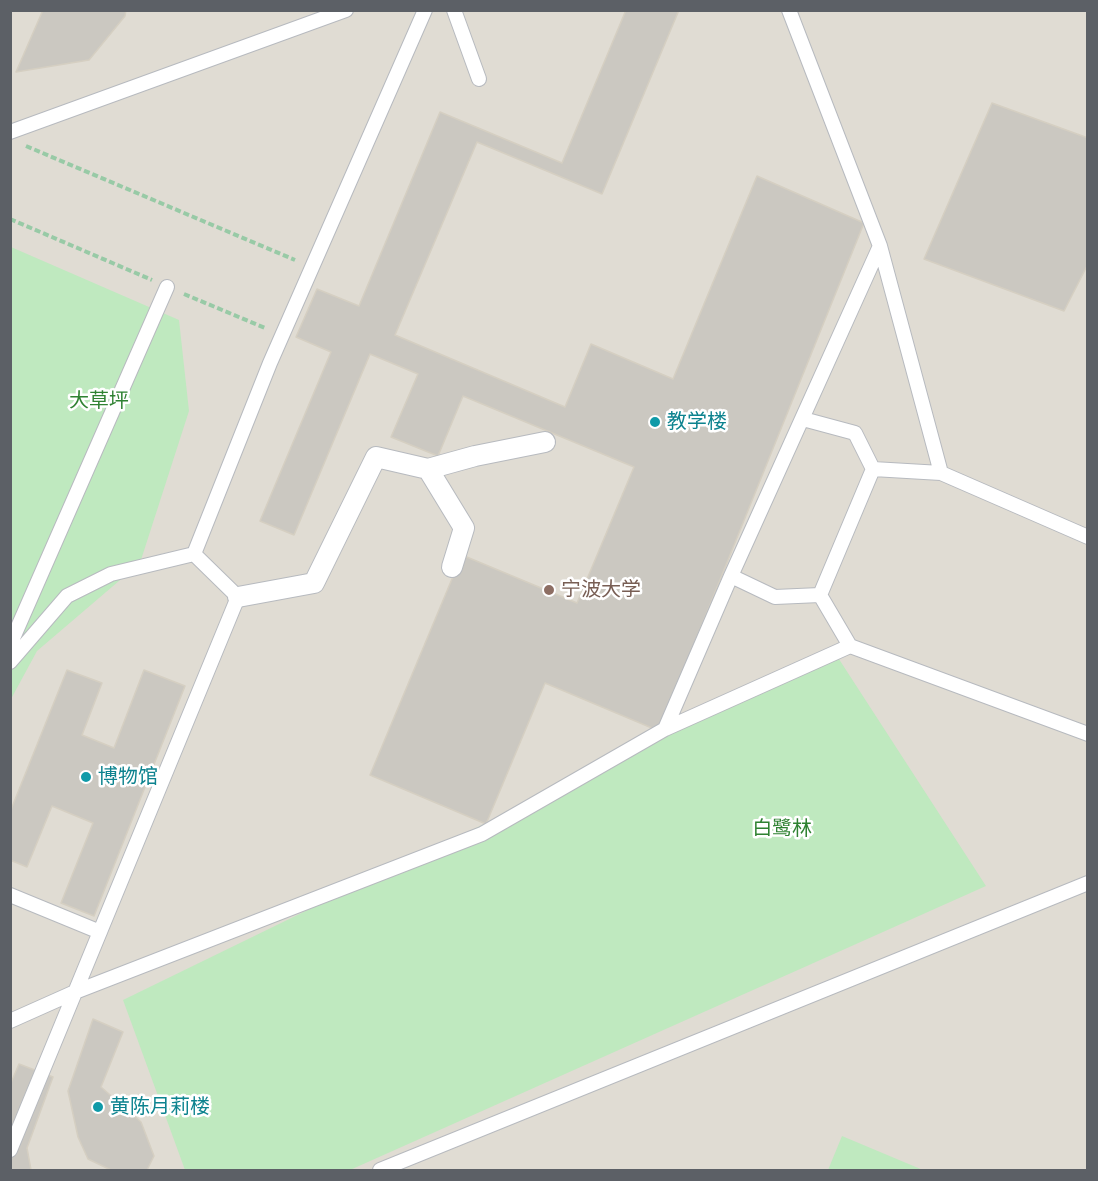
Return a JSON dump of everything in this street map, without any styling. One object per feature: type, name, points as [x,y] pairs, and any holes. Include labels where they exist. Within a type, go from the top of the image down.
[{"type":"street","points":[[238,597],[315,583],[376,457],[428,468],[545,442]]},
{"type":"street","points":[[428,468],[464,528],[452,567]]},
{"type":"lane","points":[[10,132],[346,10]]},
{"type":"lane","points":[[194,554],[312,267],[425,10]]},
{"type":"lane","points":[[454,10],[479,79]]},
{"type":"lane","points":[[789,10],[880,246],[941,473]]},
{"type":"lane","points":[[665,729],[731,576],[880,246]]},
{"type":"lane","points":[[10,645],[167,287]]},
{"type":"lane","points":[[803,418],[855,433],[873,469],[820,595]]},
{"type":"lane","points":[[873,469],[941,473],[1088,537]]},
{"type":"lane","points":[[10,1150],[238,597],[194,554]]},
{"type":"lane","points":[[10,662],[67,596],[111,574],[194,554]]},
{"type":"lane","points":[[731,576],[775,597],[820,595]]},
{"type":"lane","points":[[820,595],[850,646],[1088,734]]},
{"type":"lane","points":[[10,1021],[75,992],[482,834],[665,729],[850,646]]},
{"type":"lane","points":[[380,1170],[1088,883]]},
{"type":"lane","points":[[10,895],[100,932]]},
{"type":"path","points":[[21,144],[312,267]]},
{"type":"path","points":[[10,219],[283,336]]},
{"type":"shaded area","name":"宁波大学","points":[[11,11],[1087,11],[1087,1170],[11,1170]]},
{"type":"green space","name":"大草坪","points":[[11,247],[179,320],[189,411],[140,563],[37,651],[11,699]]},
{"type":"green space","name":"白鹭林","points":[[835,653],[986,886],[350,1170],[185,1170],[123,1000]]},
{"type":"green space","points":[[842,1136],[923,1170],[828,1170]]},
{"type":"building","points":[[43,10],[126,10],[125,16],[89,60],[16,72]]},
{"type":"building","name":"教学楼","points":[[626,10],[679,10],[602,194],[477,142],[395,335],[565,407],[591,344],[673,379],[757,176],[864,223],[659,731],[545,683],[486,824],[370,775],[462,555],[577,603],[634,467],[463,396],[438,456],[391,437],[418,374],[370,354],[294,535],[260,521],[331,352],[296,337],[317,289],[359,306],[440,112],[562,163]]},
{"type":"building","points":[[992,103],[1088,138],[1088,264],[1064,311],[924,259]]},
{"type":"building","name":"博物馆","points":[[67,670],[102,683],[82,735],[114,748],[144,670],[185,686],[94,916],[61,903],[93,823],[52,806],[27,867],[10,860],[10,812]]},
{"type":"building","name":"黄陈月莉楼","points":[[93,1019],[123,1032],[101,1087],[141,1122],[154,1156],[147,1170],[111,1170],[88,1159],[78,1137],[68,1091]]},
{"type":"building","points":[[19,1064],[53,1077],[27,1148],[31,1170],[10,1170],[10,1085]]},
{"type":"place","name":"教学楼","points":[[655,422]]},
{"type":"place","name":"宁波大学","points":[[549,590]]},
{"type":"place","name":"博物馆","points":[[86,777]]},
{"type":"place","name":"黄陈月莉楼","points":[[98,1107]]}]
